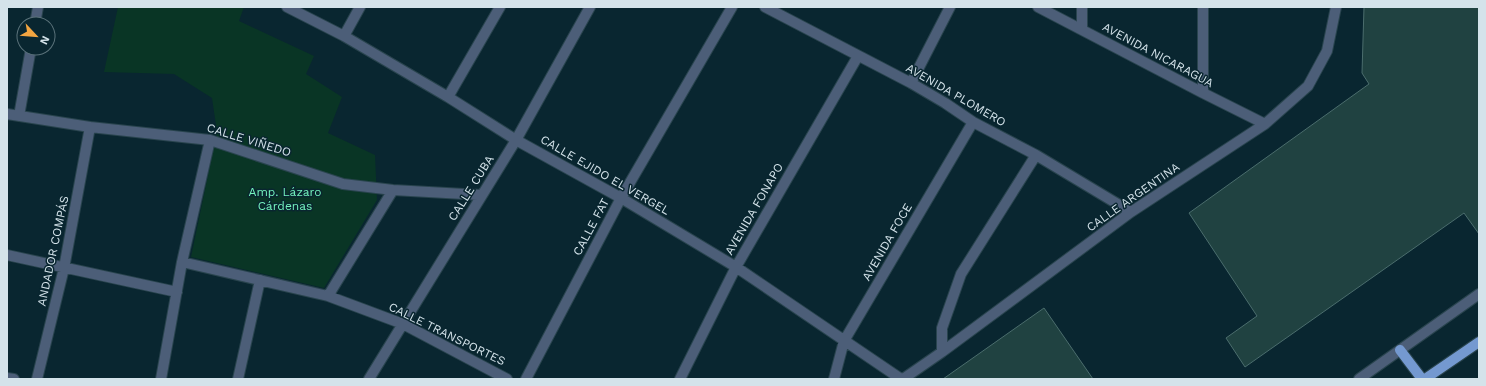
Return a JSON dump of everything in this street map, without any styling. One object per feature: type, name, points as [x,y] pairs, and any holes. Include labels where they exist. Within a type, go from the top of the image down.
[{"type":"main road","points":[[1400,350],[1423,379],[1479,342]]},
{"type":"street","name":"CALLE EJIDO EL VERGEL","points":[[287,7],[344,36],[448,97],[516,140],[621,198],[736,267],[902,379]]},
{"type":"street","points":[[344,36],[360,7]]},
{"type":"street","points":[[448,97],[500,7]]},
{"type":"street","name":"CALLE CUBA","points":[[369,379],[516,140],[590,7]]},
{"type":"street","name":"CALLE FAT","points":[[526,379],[621,198],[732,7]]},
{"type":"street","name":"AVENIDA PLOMERO","points":[[765,7],[911,83],[973,122],[1036,155],[1131,212]]},
{"type":"street","points":[[911,83],[950,7]]},
{"type":"street","name":"AVENIDA NICARAGUA","points":[[1038,7],[1203,94],[1265,124]]},
{"type":"street","points":[[1082,7],[1082,29]]},
{"type":"street","points":[[1203,7],[1203,94]]},
{"type":"street","name":"CALLE ARGENTINA","points":[[902,379],[942,352],[1131,212],[1265,124],[1308,86],[1327,51],[1336,7]]},
{"type":"street","points":[[19,116],[30,56]]},
{"type":"street","name":"AVENIDA FONAPO","points":[[680,379],[736,267],[858,56]]},
{"type":"street","name":"CALLE VIÑEDO","points":[[7,114],[90,127],[210,140],[343,184],[393,190],[482,195]]},
{"type":"street","name":"AVENIDA FOCE","points":[[834,379],[844,341],[973,122]]},
{"type":"street","name":"ANDADOR COMPÁS","points":[[37,379],[64,268],[90,127]]},
{"type":"street","points":[[161,379],[182,262],[210,140]]},
{"type":"street","points":[[942,352],[942,328],[960,274],[1036,155]]},
{"type":"street","points":[[328,296],[393,190]]},
{"type":"street","points":[[7,255],[177,292]]},
{"type":"street","name":"CALLE TRANSPORTES","points":[[182,262],[328,296],[402,324],[507,379]]},
{"type":"street","points":[[238,379],[260,280]]},
{"type":"street","points":[[1359,379],[1479,294]]},
{"type":"street","points":[[7,378],[14,379]]},
{"type":"green space","name":"Amp. Lázaro Cárdenas","points":[[118,7],[244,7],[239,21],[314,56],[306,74],[342,97],[328,133],[375,155],[377,200],[324,288],[191,257],[217,132],[212,98],[174,74],[104,72]]},
{"type":"building","points":[[1364,7],[1479,7],[1479,234],[1464,213],[1245,367],[1226,338],[1257,316],[1189,213],[1369,84],[1362,73]]},
{"type":"building","points":[[1044,308],[1093,379],[943,379]]}]
